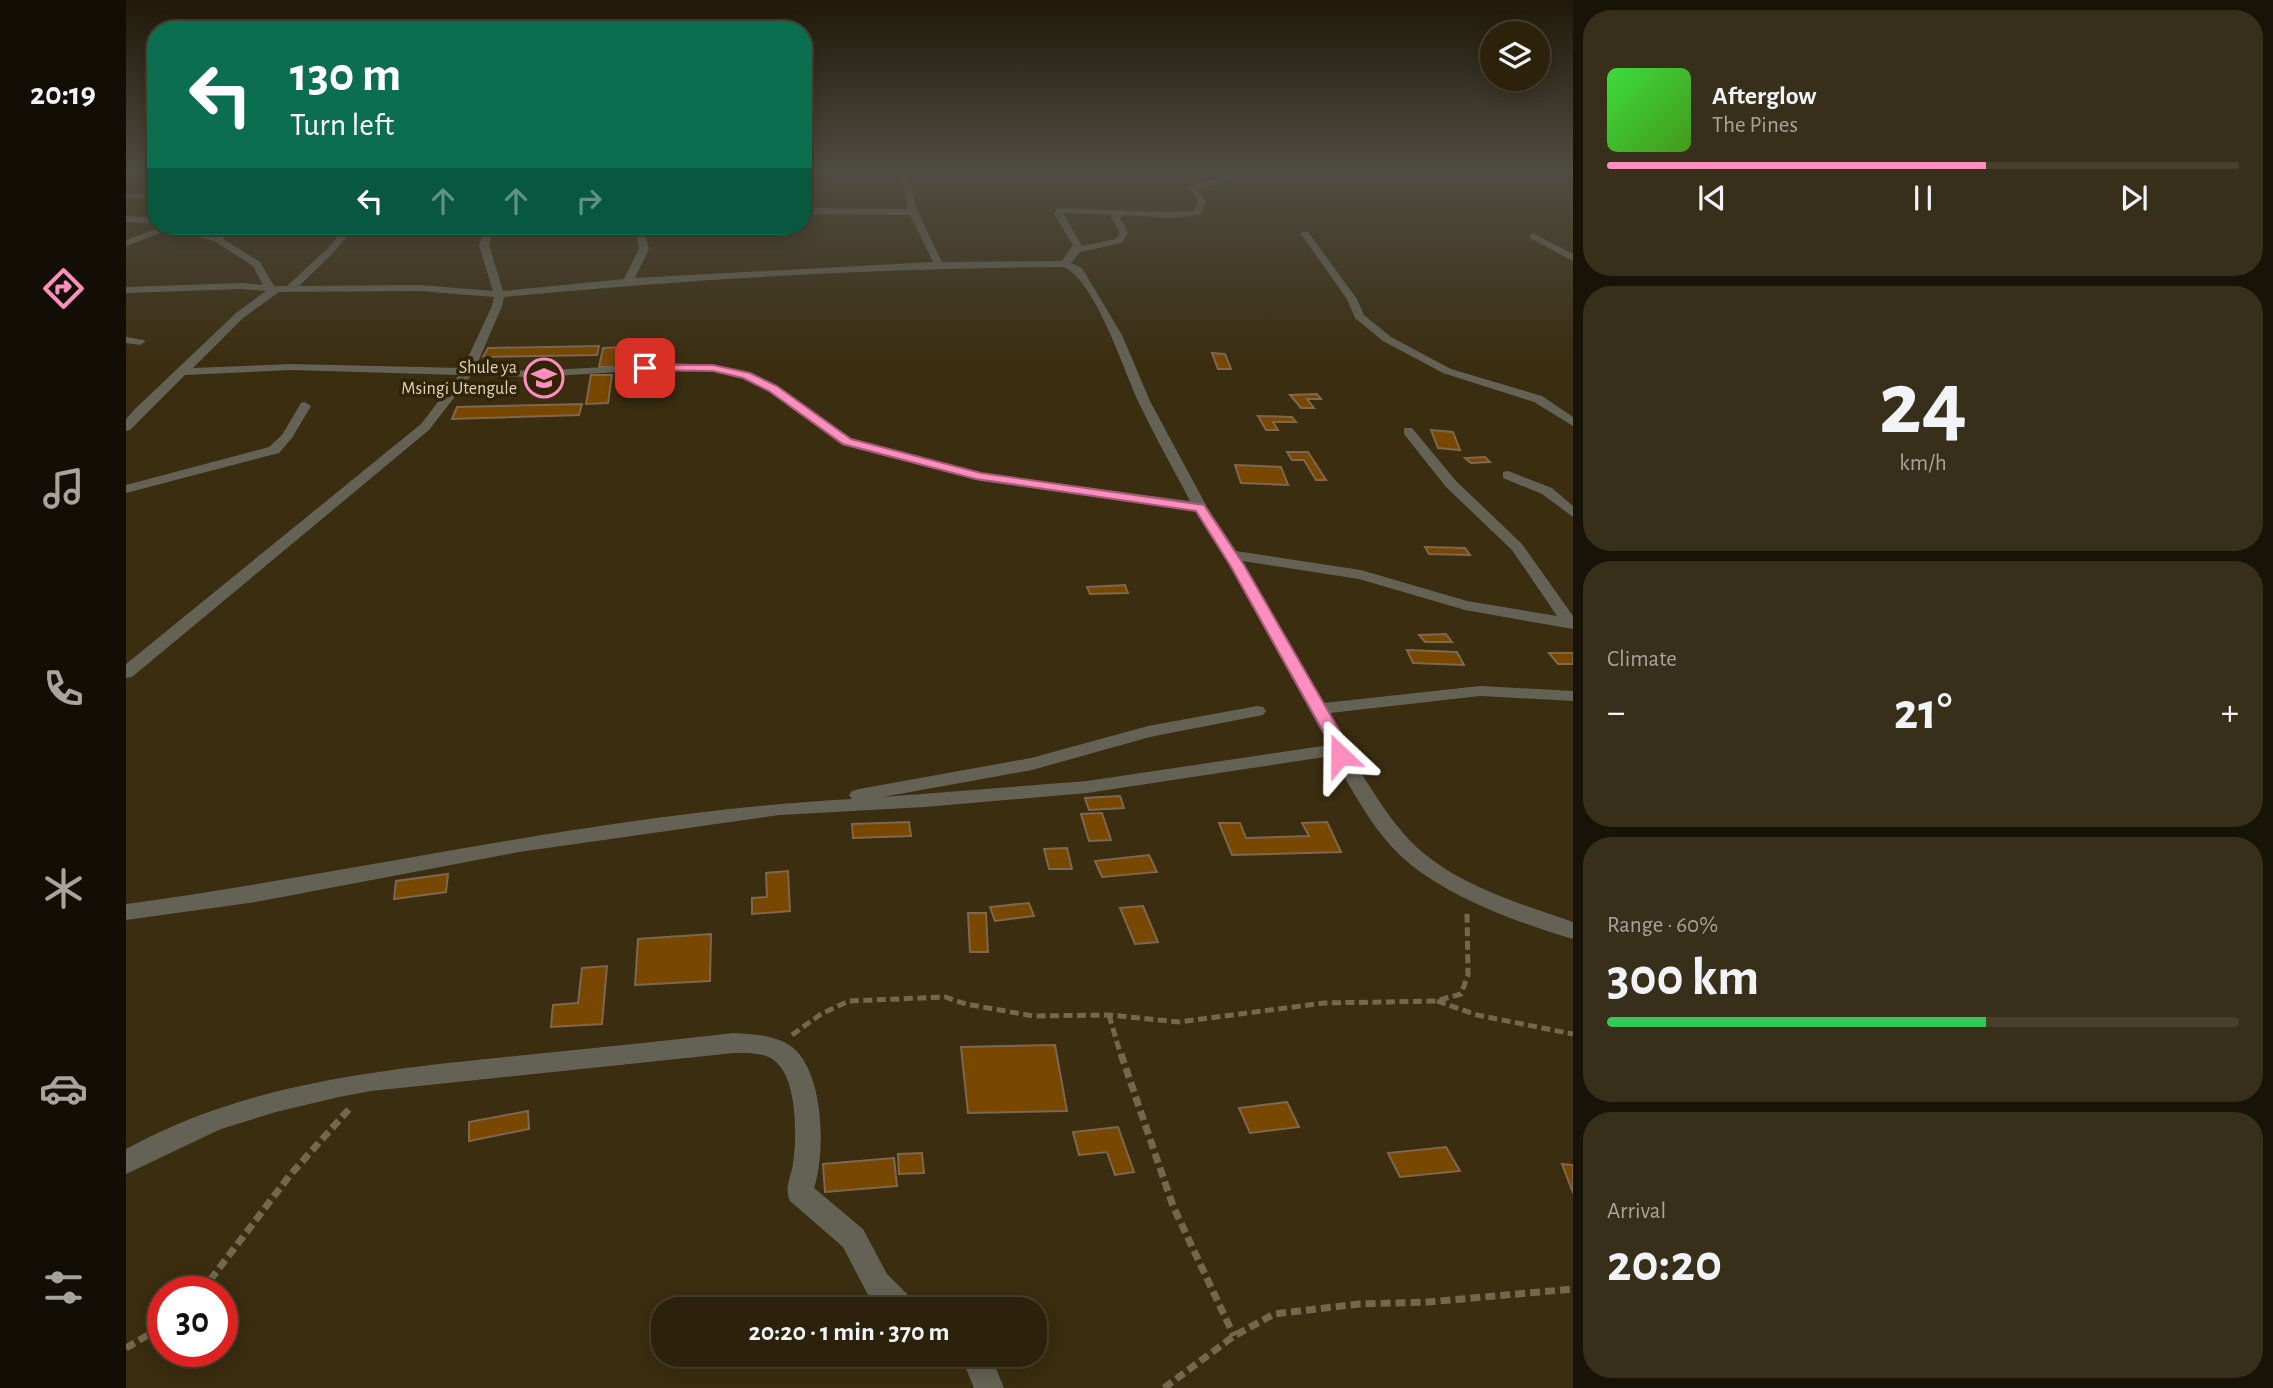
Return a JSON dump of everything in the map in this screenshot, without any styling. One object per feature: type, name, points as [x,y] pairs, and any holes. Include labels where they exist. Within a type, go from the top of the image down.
[{"type":"street","points":[[126,243],[145,236]]},
{"type":"street","points":[[206,236],[217,239],[222,245],[257,264],[279,288]]},
{"type":"street","points":[[217,239],[221,236]]},
{"type":"street","points":[[126,427],[146,402],[182,372],[236,319],[331,250],[343,236]]},
{"type":"street","points":[[126,673],[425,427],[467,373],[496,306],[499,294],[484,245],[487,236]]},
{"type":"street","points":[[628,281],[645,252],[643,236]]},
{"type":"street","points":[[924,236],[940,265]]},
{"type":"street","points":[[1065,264],[1077,250],[1078,245],[1072,236]]},
{"type":"street","points":[[1077,250],[1119,241],[1122,236]]},
{"type":"street","points":[[1306,236],[1352,299],[1359,316],[1387,339],[1447,371],[1538,399],[1573,422]]},
{"type":"street","points":[[1533,236],[1573,258]]},
{"type":"street","points":[[126,290],[225,286],[436,288],[499,294],[628,281],[940,265],[1065,264],[1079,270],[1117,335],[1144,401],[1200,507],[1341,749],[1340,755],[1398,842],[1432,870],[1515,909],[1573,931]]},
{"type":"street","points":[[126,340],[139,342]]},
{"type":"street","points":[[182,372],[291,367],[535,374],[672,366],[713,368],[746,375],[773,389],[847,442],[981,477],[1200,507]]},
{"type":"street","points":[[126,403],[146,402]]},
{"type":"street","points":[[126,489],[274,450],[287,437],[305,406]]},
{"type":"street","points":[[1408,431],[1451,484],[1517,547],[1571,624]]},
{"type":"street","points":[[1508,475],[1547,491],[1573,513]]},
{"type":"street","points":[[1230,555],[1361,575],[1465,605],[1571,624]]},
{"type":"street","points":[[1318,709],[1480,691],[1573,696]]},
{"type":"street","points":[[126,912],[256,894],[519,845],[781,809],[1032,764],[1148,732],[1257,711]]},
{"type":"street","points":[[781,809],[925,801],[1087,787],[1341,749]]},
{"type":"street","points":[[126,1162],[156,1144],[192,1128],[313,1092],[371,1081],[734,1044],[757,1044],[775,1048],[788,1057],[796,1069],[809,1117],[805,1181],[799,1192],[854,1239],[874,1281],[887,1297]]},
{"type":"street","points":[[980,1367],[989,1388]]},
{"type":"path","points":[[775,1048],[821,1014],[849,1001],[945,997],[965,1004],[1033,1016],[1109,1015],[1179,1022],[1324,1003],[1436,1001],[1461,994],[1468,975],[1469,932],[1464,885]]},
{"type":"path","points":[[1436,1001],[1477,1015],[1573,1034]]},
{"type":"path","points":[[1109,1015],[1131,1089],[1173,1206],[1234,1336]]},
{"type":"path","points":[[213,1276],[290,1175],[371,1081]]},
{"type":"path","points":[[1164,1388],[1234,1336],[1274,1314],[1304,1309],[1573,1289]]},
{"type":"path","points":[[126,1348],[147,1336]]},
{"type":"building","points":[[599,346],[597,355],[483,357],[488,348]]},
{"type":"building","points":[[620,347],[617,367],[599,367],[603,348]]},
{"type":"building","points":[[1212,353],[1225,354],[1231,369],[1218,369]]},
{"type":"building","points":[[591,375],[612,375],[608,403],[586,404]]},
{"type":"building","points":[[1317,394],[1321,399],[1307,399],[1314,408],[1301,408],[1290,395]]},
{"type":"building","points":[[582,404],[579,415],[452,419],[457,407]]},
{"type":"building","points":[[1258,416],[1292,417],[1296,422],[1273,422],[1278,430],[1266,430]]},
{"type":"building","points":[[1431,430],[1453,432],[1460,450],[1438,448]]},
{"type":"building","points":[[1287,452],[1308,452],[1326,480],[1316,480],[1304,460],[1292,460]]},
{"type":"building","points":[[1485,457],[1490,462],[1471,463],[1465,458]]},
{"type":"building","points":[[1235,465],[1281,467],[1288,485],[1241,483]]},
{"type":"building","points":[[1425,547],[1465,548],[1470,555],[1429,554]]},
{"type":"building","points":[[1125,585],[1128,593],[1090,594],[1087,587]]},
{"type":"building","points":[[1446,634],[1452,642],[1425,642],[1419,635]]},
{"type":"building","points":[[1407,650],[1457,652],[1464,665],[1413,663]]},
{"type":"building","points":[[1549,653],[1573,653],[1573,664],[1558,664]]},
{"type":"building","points":[[1120,796],[1124,808],[1089,810],[1085,798]]},
{"type":"building","points":[[1102,813],[1111,840],[1089,841],[1081,814]]},
{"type":"building","points":[[909,822],[911,836],[853,838],[852,824]]},
{"type":"building","points":[[1327,822],[1341,852],[1232,855],[1219,823],[1240,823],[1246,838],[1309,836],[1302,823]]},
{"type":"building","points":[[1067,848],[1072,869],[1049,869],[1044,849]]},
{"type":"building","points":[[1149,855],[1157,872],[1102,877],[1095,861]]},
{"type":"building","points":[[788,871],[790,911],[752,914],[752,898],[767,897],[766,873]]},
{"type":"building","points":[[448,874],[446,892],[394,899],[396,881]]},
{"type":"building","points":[[1029,903],[1034,916],[995,921],[990,907]]},
{"type":"building","points":[[1143,906],[1158,942],[1135,944],[1120,908]]},
{"type":"building","points":[[968,913],[986,913],[988,952],[970,952]]},
{"type":"building","points":[[711,934],[710,981],[635,985],[638,939]]},
{"type":"building","points":[[607,966],[602,1024],[551,1027],[553,1005],[578,1003],[582,968]]},
{"type":"building","points":[[1055,1045],[1067,1111],[968,1113],[961,1047]]},
{"type":"building","points":[[1287,1102],[1299,1127],[1250,1133],[1239,1108]]},
{"type":"building","points":[[528,1111],[529,1129],[469,1141],[469,1122]]},
{"type":"building","points":[[1118,1127],[1134,1172],[1115,1175],[1107,1152],[1079,1155],[1073,1132]]},
{"type":"building","points":[[1446,1147],[1460,1171],[1400,1177],[1388,1153]]},
{"type":"building","points":[[922,1153],[924,1173],[899,1174],[898,1154]]},
{"type":"building","points":[[894,1158],[897,1186],[825,1192],[823,1164]]},
{"type":"building","points":[[1562,1164],[1573,1165],[1573,1193]]},
{"type":"place","name":"Shule ya Msingi Utengule","points":[[544,378]]},
{"type":"route","points":[[645,368],[713,368],[746,375],[773,389],[847,442],[981,477],[1200,507],[1237,565],[1341,749],[1340,755]]}]
